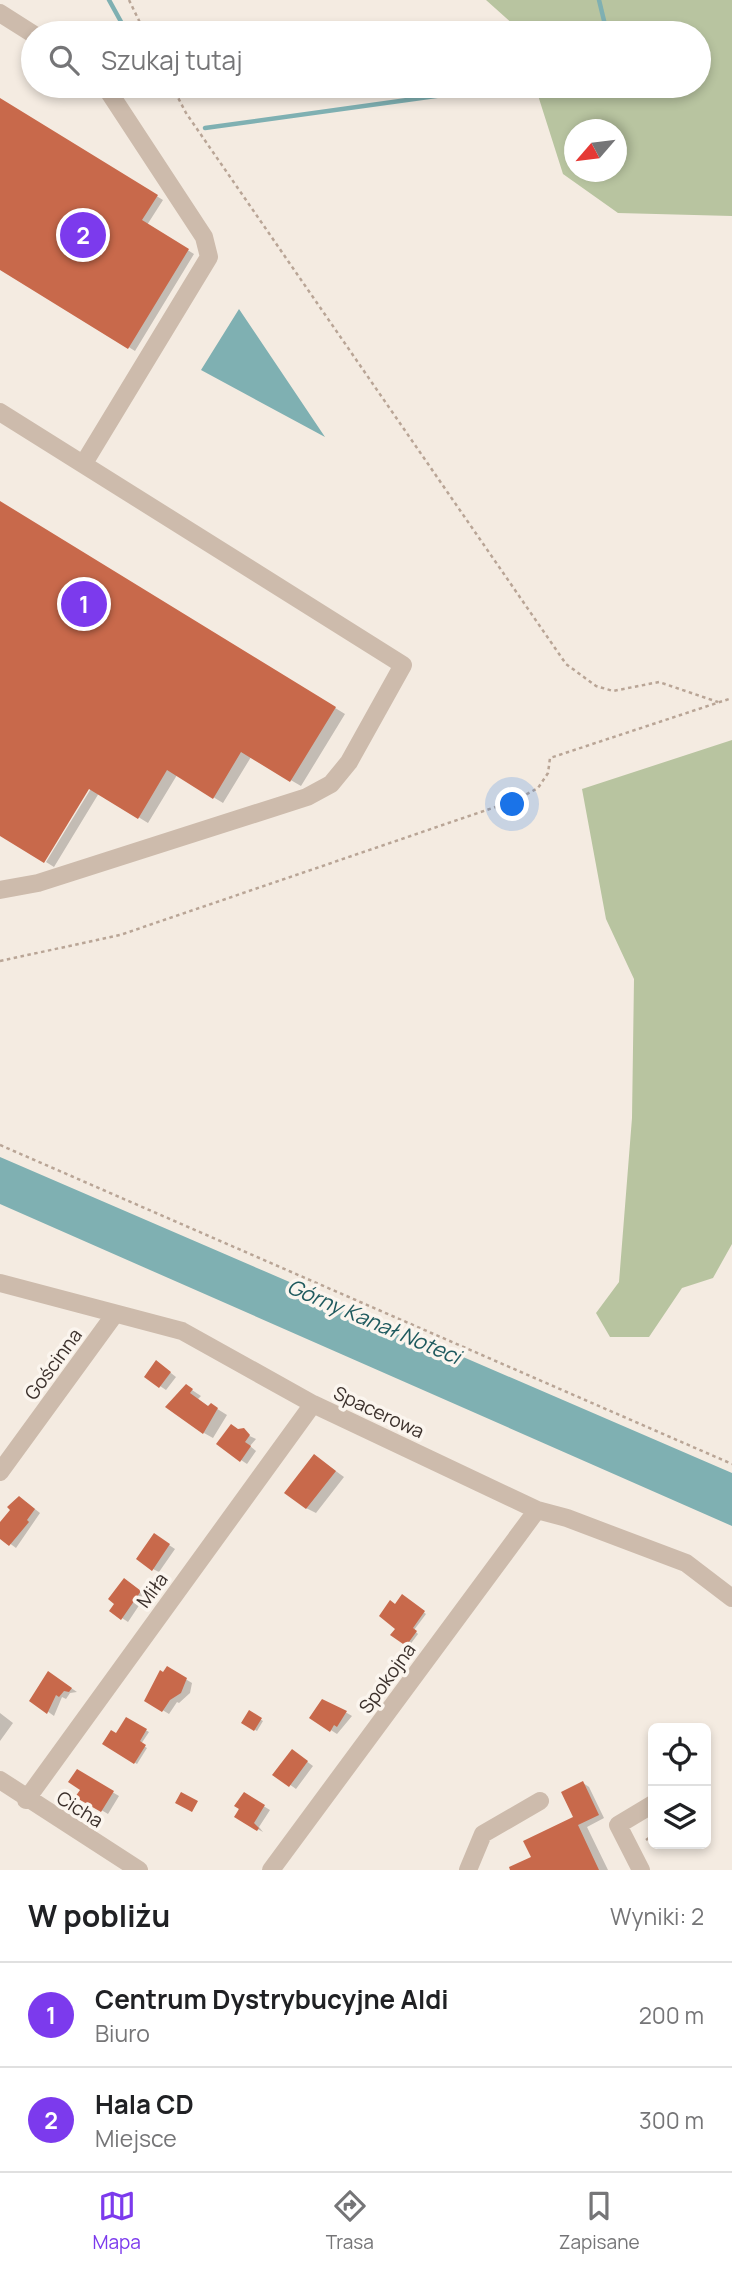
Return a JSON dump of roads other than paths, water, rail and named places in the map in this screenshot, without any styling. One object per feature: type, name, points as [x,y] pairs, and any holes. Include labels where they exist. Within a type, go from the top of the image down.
[{"type":"street","points":[[0,13],[21,26]]},
{"type":"street","points":[[84,463],[209,257],[204,237],[113,98]]},
{"type":"street","points":[[0,412],[403,665],[349,762],[331,783],[307,797],[38,883],[0,890]]},
{"type":"street","name":"Spacerowa","points":[[0,1283],[182,1331],[313,1404],[537,1510],[567,1518],[686,1563],[732,1598]]},
{"type":"street","name":"Gościnna","points":[[0,1472],[115,1314]]},
{"type":"street","name":"Miła","points":[[26,1800],[313,1404]]},
{"type":"street","name":"Spokojna","points":[[271,1870],[537,1510]]},
{"type":"street","name":"Cicha","points":[[0,1780],[26,1800],[139,1870]]},
{"type":"street","points":[[468,1870],[482,1835],[540,1801]]},
{"type":"street","points":[[641,1870],[618,1825],[648,1807]]},
{"type":"water","points":[[239,309],[325,437],[201,370]]},
{"type":"water","name":"Górny Kanał Noteci","points":[[0,1157],[732,1473],[732,1526],[0,1204]]},
{"type":"waterway","points":[[109,0],[121,21]]},
{"type":"waterway","points":[[599,0],[604,21]]},
{"type":"waterway","points":[[205,128],[421,98]]},
{"type":"place","name":"Hala CD","points":[[83,235]]},
{"type":"place","name":"Centrum Dystrybucyjne Aldi","points":[[84,604]]}]
